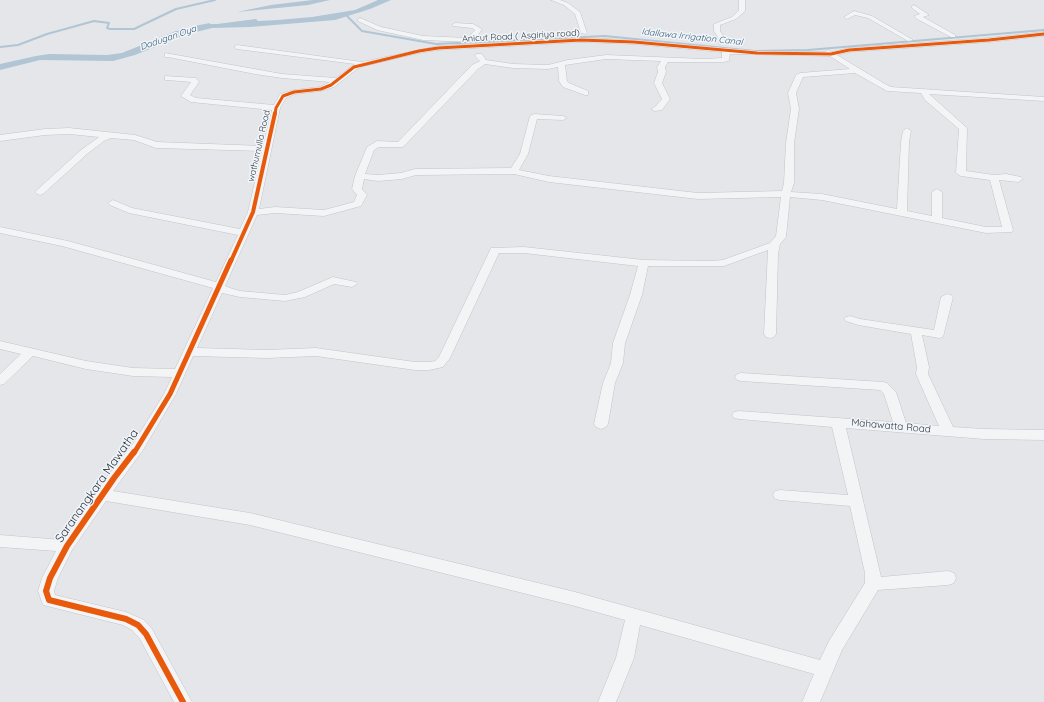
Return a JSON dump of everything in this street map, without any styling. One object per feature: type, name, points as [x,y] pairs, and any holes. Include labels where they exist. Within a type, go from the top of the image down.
[{"type":"street","points":[[554,0],[566,4],[578,13],[584,33]]},
{"type":"street","points":[[721,43],[721,37],[717,31],[717,24],[734,18],[742,11],[742,0]]},
{"type":"street","points":[[847,17],[862,7]]},
{"type":"street","points":[[914,7],[926,15],[917,16],[919,18],[953,36]]},
{"type":"street","points":[[854,13],[870,17],[910,40]]},
{"type":"street","name":"Anicut Road ( Asgiriya road)","points":[[360,20],[379,29],[423,38],[469,43],[593,32]]},
{"type":"street","points":[[455,25],[473,26],[479,29],[469,43]]},
{"type":"street","points":[[253,212],[275,210],[324,213],[358,204],[362,195],[357,189],[370,149],[377,144],[400,145],[464,77],[475,67],[484,62],[513,66],[548,67],[606,57],[666,60],[723,60],[726,59],[726,52],[785,54],[910,40],[1044,28]]},
{"type":"street","points":[[608,34],[778,48],[825,50],[849,50],[989,40],[1044,34]]},
{"type":"street","points":[[469,43],[581,40],[634,42],[687,48],[785,54]]},
{"type":"street","points":[[469,43],[484,62]]},
{"type":"street","name":"wathumulla Road","points":[[188,352],[253,212],[276,108],[283,96],[321,89],[331,85],[354,67],[362,64],[419,50],[469,43]]},
{"type":"street","points":[[237,47],[362,64]]},
{"type":"street","points":[[825,50],[890,89],[1044,99]]},
{"type":"street","points":[[168,55],[282,76],[337,80]]},
{"type":"street","points":[[655,109],[659,108],[666,99],[658,83],[662,72],[661,67],[666,60]]},
{"type":"street","points":[[561,64],[563,81],[566,85],[585,93]]},
{"type":"street","points":[[770,334],[772,254],[774,245],[781,237],[786,194],[789,183],[790,143],[795,109],[792,93],[800,75],[855,71],[860,72]]},
{"type":"street","points":[[168,78],[193,80],[195,82],[185,96],[194,100],[276,108]]},
{"type":"street","points":[[923,91],[928,98],[964,128],[961,173],[994,178],[1018,178]]},
{"type":"street","points":[[514,172],[524,154],[534,116],[563,118]]},
{"type":"street","points":[[0,138],[55,131],[135,138],[156,145],[266,149]]},
{"type":"street","points":[[902,213],[905,142],[907,131]]},
{"type":"street","points":[[40,192],[84,152],[101,139],[111,136]]},
{"type":"street","points":[[360,176],[378,178],[402,176],[415,172],[514,172],[549,179],[698,196],[786,194],[822,198],[986,230],[1008,230],[994,178]]},
{"type":"street","points":[[937,192],[942,221]]},
{"type":"street","points":[[113,203],[129,210],[243,233]]},
{"type":"street","points":[[942,221],[959,226],[960,229]]},
{"type":"street","points":[[0,230],[64,243],[218,286],[226,291],[240,294],[285,298],[301,295],[332,280],[352,284]]},
{"type":"street","points":[[188,352],[267,354],[316,352],[415,366],[439,364],[444,358],[494,250],[531,251],[644,263],[674,264],[724,263],[774,245]]},
{"type":"street","points":[[601,424],[609,383],[617,363],[619,343],[634,300],[644,263]]},
{"type":"street","points":[[850,319],[885,327],[939,334],[947,297]]},
{"type":"street","points":[[916,331],[919,353],[923,367],[922,374],[948,431]]},
{"type":"street","points":[[0,345],[86,365],[133,372],[178,373]]},
{"type":"street","points":[[0,381],[30,352]]},
{"type":"street","name":"Saranangkara Mawatha","points":[[183,702],[146,634],[138,625],[126,619],[49,600],[46,591],[50,578],[67,546],[114,478],[138,448],[170,394],[188,352]]},
{"type":"street","points":[[741,377],[883,386],[890,392],[901,427]]},
{"type":"street","name":"Mahawatta Road","points":[[739,415],[984,434],[1044,435]]},
{"type":"street","points":[[811,702],[835,646],[873,584],[873,573],[838,422]]},
{"type":"street","points":[[103,495],[250,519],[574,600],[825,669]]},
{"type":"street","points":[[780,496],[856,502]]},
{"type":"street","points":[[0,541],[67,546]]},
{"type":"street","points":[[873,584],[948,578]]},
{"type":"street","points":[[607,702],[625,658],[634,616]]},
{"type":"water","points":[[313,0],[330,0],[308,5],[237,12],[271,5]]},
{"type":"water","name":"Dadugan Oya","points":[[378,0],[391,0],[370,9],[335,20],[250,27],[212,28],[184,35],[135,55],[113,61],[40,60],[0,70],[0,64],[49,54],[107,55],[122,53],[176,31],[189,30],[195,28],[194,26],[210,23],[217,24],[256,19],[258,21],[312,17],[355,10]]},
{"type":"waterway","points":[[0,47],[18,45],[47,34],[94,21],[109,23],[107,28],[110,29],[134,29],[176,9],[215,0]]},
{"type":"waterway","name":"Idallawa Irrigation Canal","points":[[346,15],[362,31],[436,44],[605,36],[755,51],[808,50],[1044,30]]},
{"type":"cycle path","points":[[183,702],[146,634],[138,625],[126,619],[49,600],[46,591],[50,578],[67,546],[114,478],[138,447],[170,394],[253,212],[276,108],[283,96],[294,92],[321,89],[331,85],[354,67],[362,64],[438,48],[581,40],[634,42],[757,53],[831,54],[849,50],[989,40],[1044,34]]}]
